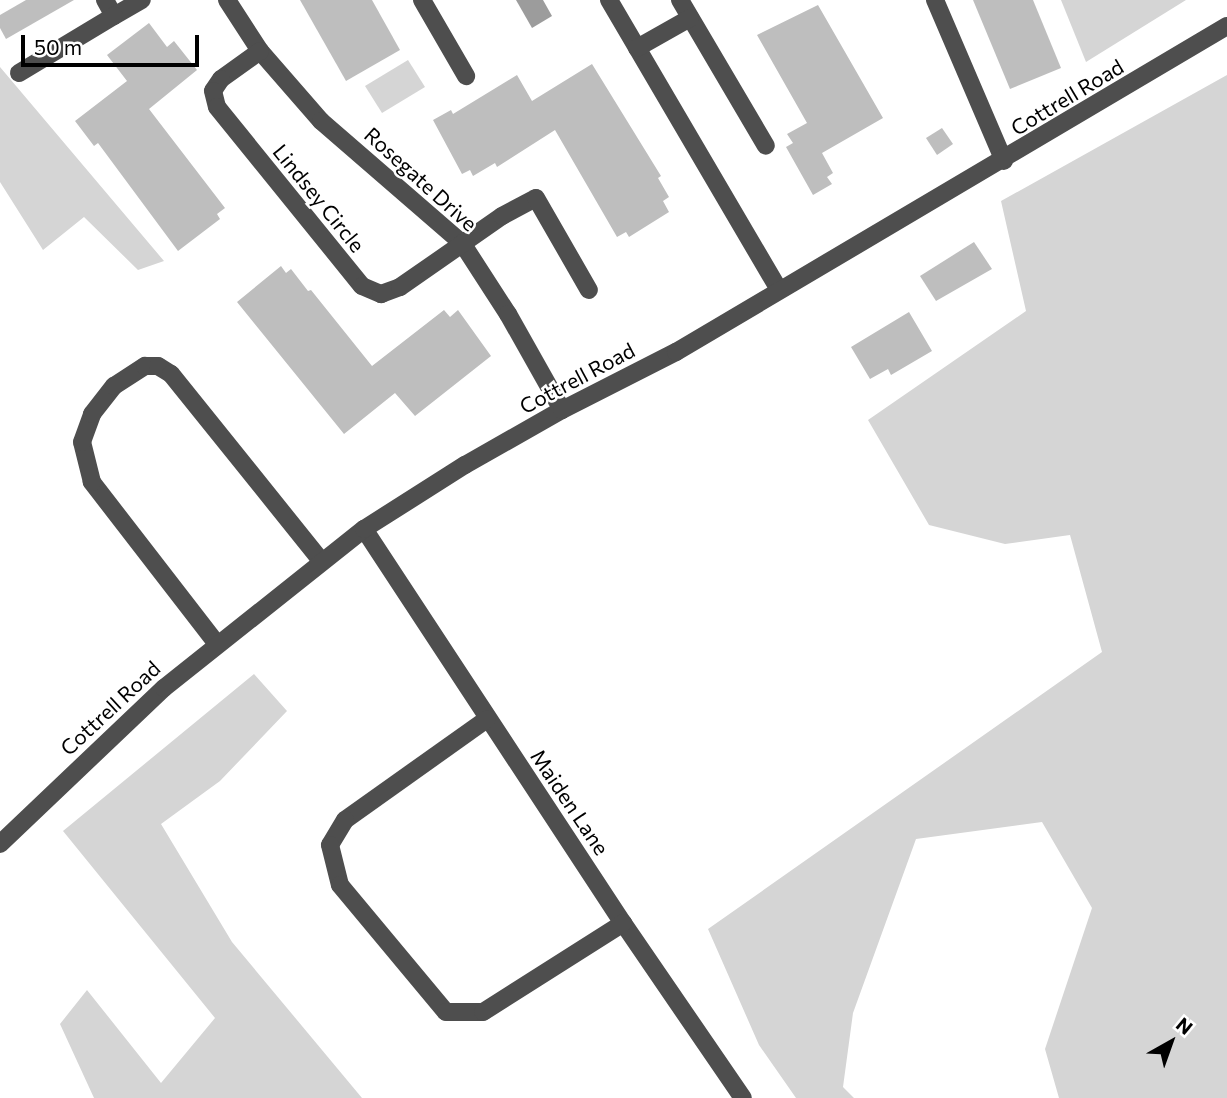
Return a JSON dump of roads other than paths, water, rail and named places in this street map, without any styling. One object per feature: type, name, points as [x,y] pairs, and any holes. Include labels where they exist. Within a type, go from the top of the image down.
[{"type":"street","points":[[105,0],[114,16]]},
{"type":"street","points":[[19,73],[142,0]]},
{"type":"street","name":"Rosegate Drive","points":[[227,0],[260,51],[321,121],[462,243],[508,314],[562,410]]},
{"type":"street","points":[[422,0],[466,76]]},
{"type":"street","points":[[609,0],[779,290]]},
{"type":"street","points":[[680,0],[766,146]]},
{"type":"street","points":[[935,0],[1004,161]]},
{"type":"street","points":[[637,48],[690,18]]},
{"type":"street","name":"Cottrell Road","points":[[0,844],[153,697],[364,529],[465,465],[562,410],[676,352],[1004,161],[1227,26]]},
{"type":"street","name":"Lindsey Circle","points":[[260,51],[221,79],[213,91],[216,107],[362,286],[381,295],[400,287],[462,243],[536,198],[589,290]]},
{"type":"street","points":[[217,644],[92,482],[82,442],[92,414],[114,386],[145,366],[158,366],[171,374],[321,562]]},
{"type":"street","name":"Maiden Lane","points":[[364,529],[487,719],[743,1098]]},
{"type":"street","points":[[487,719],[345,820],[330,845],[340,885],[446,1012],[483,1012],[623,923]]}]
